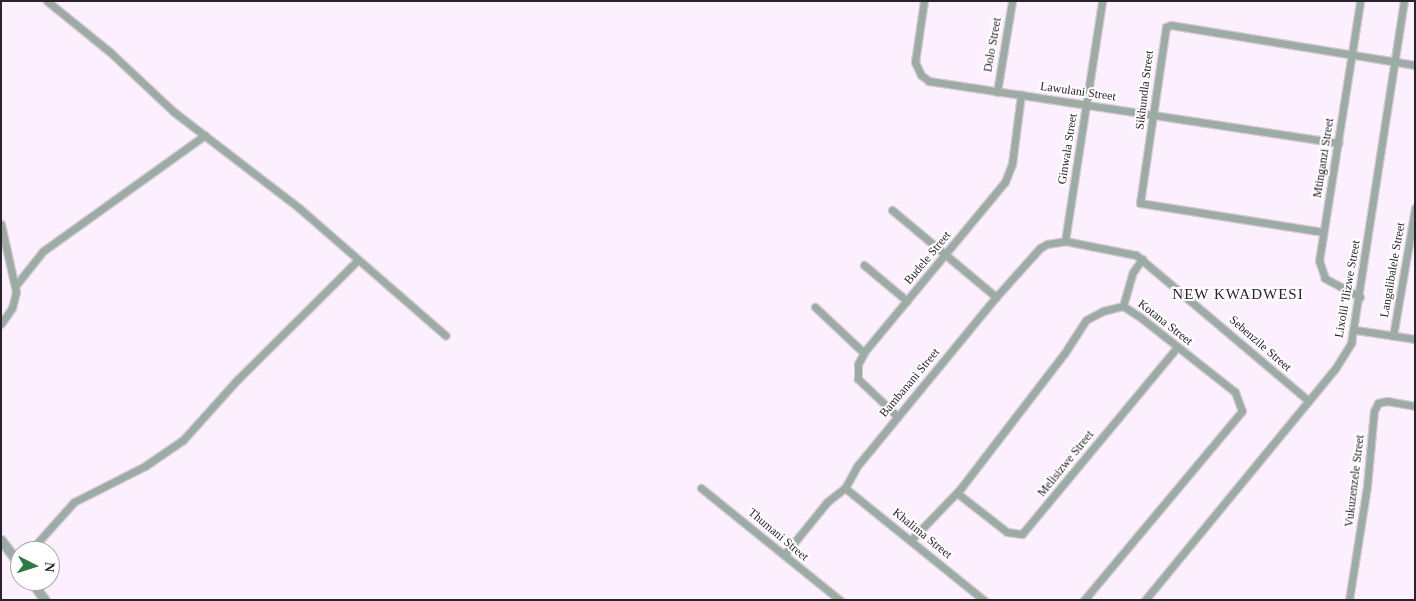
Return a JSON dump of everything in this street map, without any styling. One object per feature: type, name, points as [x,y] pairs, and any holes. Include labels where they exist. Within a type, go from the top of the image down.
[{"type":"street","points":[[47,1],[205,135],[300,208],[445,335]]},
{"type":"street","name":"Lawulani Street","points":[[924,1],[915,62],[920,75],[936,83],[1087,104],[1338,143]]},
{"type":"street","name":"Dolo Street","points":[[997,92],[1012,1]]},
{"type":"street","name":"Ginwala Street","points":[[1065,241],[1102,1]]},
{"type":"street","name":"Mtinganzi Street","points":[[1360,1],[1323,232],[1321,272],[1334,284],[1360,297]]},
{"type":"street","name":"Lixolil 'Ilizwe Street","points":[[1145,600],[1346,356],[1356,330],[1404,1]]},
{"type":"street","name":"Sikhundla Street","points":[[1323,232],[1140,203],[1154,114],[1163,35],[1166,27],[1171,25],[1415,65]]},
{"type":"street","name":"Budele Street","points":[[897,416],[858,379],[856,370],[864,353],[1006,182],[1012,164],[1021,95]]},
{"type":"street","points":[[16,284],[43,251],[205,135]]},
{"type":"street","name":"Langalibalele Street","points":[[1393,336],[1415,208]]},
{"type":"street","points":[[892,210],[996,297]]},
{"type":"street","points":[[1,224],[16,284],[15,301],[1,324]]},
{"type":"street","name":"Sebenzile Street","points":[[1065,241],[1106,247],[1142,259],[1308,401]]},
{"type":"street","name":"Bambanani Street","points":[[784,555],[827,502],[845,488],[858,464],[996,297],[1040,248],[1065,241]]},
{"type":"street","points":[[1122,306],[1133,272],[1142,259]]},
{"type":"street","points":[[39,541],[74,502],[145,466],[184,440],[237,380],[358,260]]},
{"type":"street","points":[[864,265],[907,301]]},
{"type":"street","name":"Kotana Street","points":[[912,539],[957,493],[1053,369],[1086,320],[1103,311],[1122,306],[1238,395],[1242,411],[1084,600]]},
{"type":"street","points":[[815,307],[864,353]]},
{"type":"street","points":[[1356,330],[1415,339]]},
{"type":"street","name":"Melisizwe Street","points":[[957,493],[1007,532],[1022,534],[1177,347]]},
{"type":"street","name":"Vukuzenzele Street","points":[[1349,600],[1367,486],[1374,411],[1378,403],[1387,401],[1415,406]]},
{"type":"street","name":"Thumani Street","points":[[701,488],[840,600]]},
{"type":"street","name":"Khalima Street","points":[[845,488],[912,539],[984,600]]},
{"type":"street","points":[[1,540],[10,552]]},
{"type":"district","name":"NEW KWADWESI","points":[[1238,295]]}]
